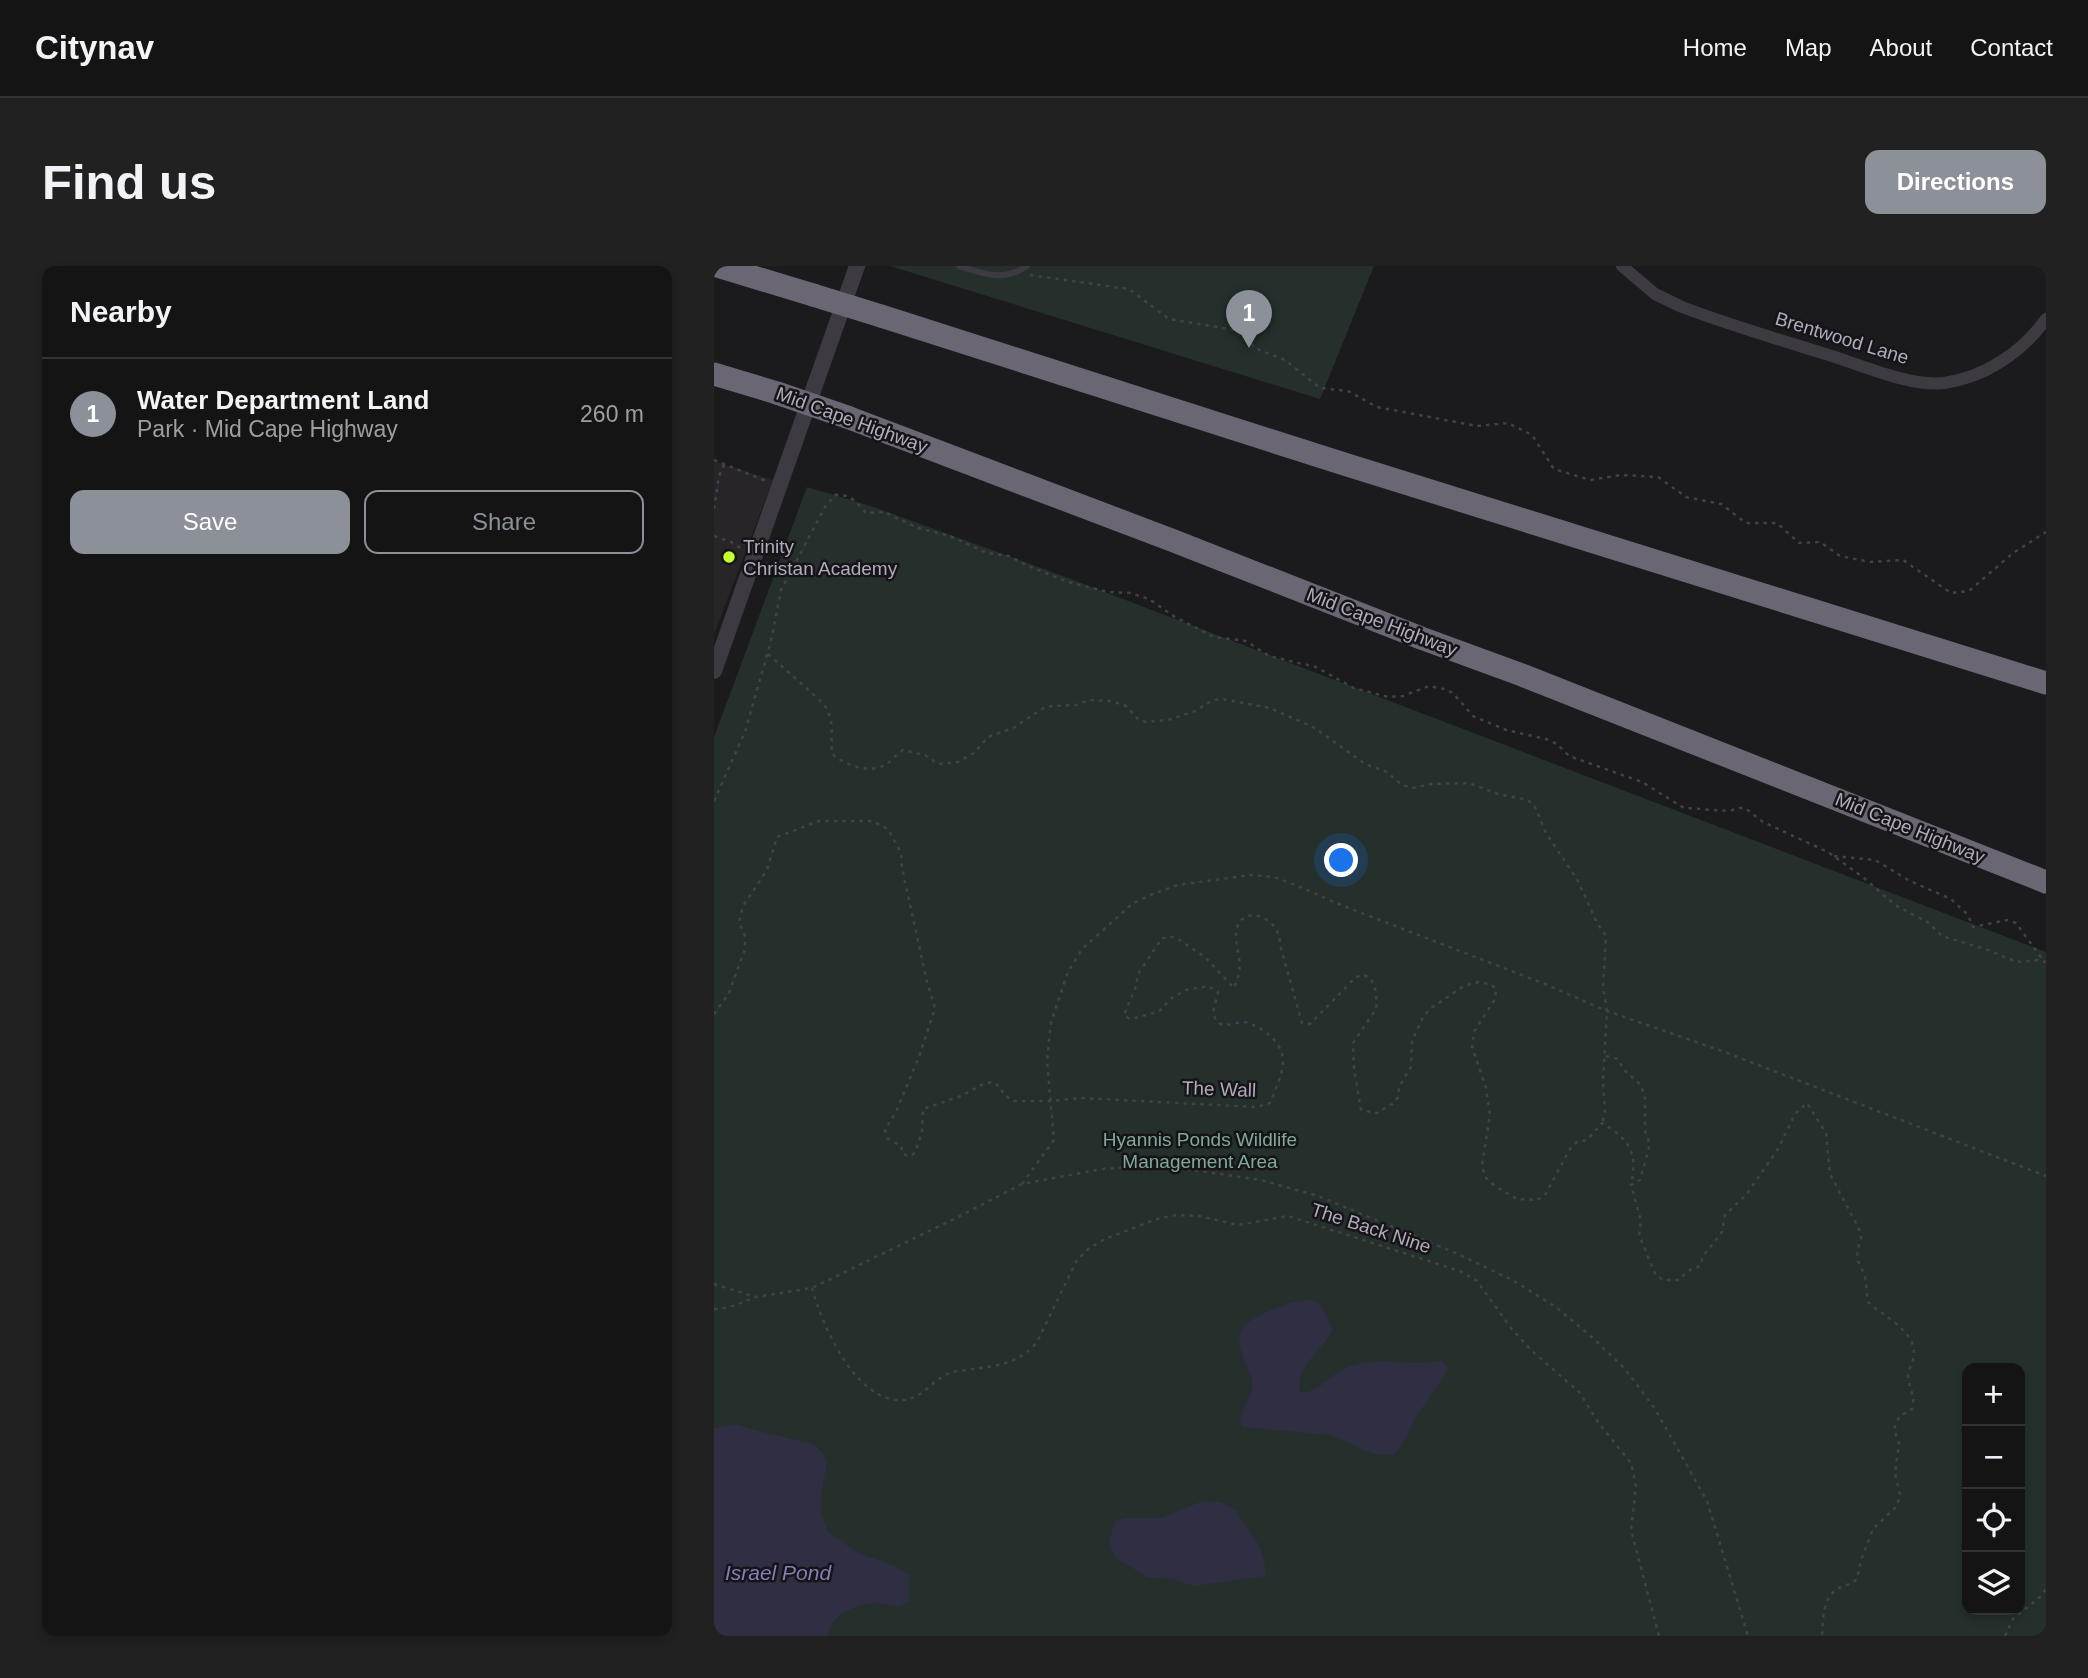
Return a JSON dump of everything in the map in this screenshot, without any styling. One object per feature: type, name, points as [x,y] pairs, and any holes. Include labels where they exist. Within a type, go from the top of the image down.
[{"type":"highway","points":[[717,266],[2046,683]]},
{"type":"highway","name":"Mid Cape Highway","points":[[714,374],[846,417],[1174,541],[2046,882]]},
{"type":"street","points":[[714,671],[858,266]]},
{"type":"street","name":"Brentwood Lane","points":[[1622,266],[1654,294],[1682,307],[1866,367],[1927,383],[1962,379],[2002,362],[2029,340],[2046,319]]},
{"type":"lane","points":[[959,266],[995,276],[1003,276],[1027,266]]},
{"type":"path","points":[[1019,271],[1035,276],[1129,289],[1170,319],[1235,330],[1257,349],[1284,360],[1320,388],[1348,390],[1377,407],[1413,412],[1442,420],[1478,426],[1508,423],[1532,435],[1554,469],[1590,480],[1621,475],[1658,477],[1686,497],[1721,504],[1746,523],[1777,523],[1799,543],[1819,542],[1840,556],[1870,562],[1903,560],[1951,593],[1969,591],[2013,553],[2046,532]]},
{"type":"path","points":[[714,460],[779,487]]},
{"type":"path","points":[[714,509],[719,476],[724,464]]},
{"type":"path","points":[[714,801],[746,732],[768,654],[781,590],[825,507],[835,495],[842,494],[854,499],[866,513],[884,512],[918,528],[950,537],[987,553],[1009,556],[1068,582],[1149,599],[1175,617],[1214,636],[1246,641],[1269,656],[1316,667],[1354,688],[1388,697],[1429,686],[1444,689],[1453,693],[1473,716],[1506,730],[1546,739],[1557,744],[1569,756],[1642,782],[1684,808],[1729,811],[1745,808],[1763,822],[1834,856],[1895,905],[1929,923],[1942,936],[2021,962],[2045,962]]},
{"type":"path","points":[[714,536],[737,544],[754,557],[783,570],[793,570]]},
{"type":"path","points":[[768,654],[830,712],[833,721],[832,754],[843,762],[865,769],[885,765],[903,750],[925,755],[938,764],[958,762],[974,753],[988,737],[1013,728],[1045,707],[1077,705],[1089,700],[1111,701],[1126,706],[1138,719],[1146,722],[1168,720],[1213,700],[1222,699],[1270,708],[1315,728],[1365,764],[1387,772],[1402,785],[1413,788],[1431,784],[1469,783],[1498,794],[1528,800],[1535,807],[1546,833],[1578,881],[1597,923],[1606,936],[1603,987],[1607,1011],[1605,1114],[1602,1123],[1623,1138],[1634,1154],[1631,1185],[1641,1221],[1639,1236],[1656,1276],[1664,1280],[1679,1280],[1688,1271],[1700,1266],[1703,1256],[1722,1232],[1725,1214],[1746,1195],[1778,1149],[1782,1137],[1801,1107],[1807,1103],[1826,1133],[1830,1174],[1860,1231],[1858,1261],[1866,1276],[1868,1302],[1906,1332],[1912,1341],[1914,1354],[1908,1380],[1915,1401],[1912,1409],[1895,1422],[1894,1429],[1899,1443],[1895,1462],[1900,1494],[1897,1506],[1873,1529],[1857,1579],[1831,1595],[1822,1619],[1822,1636]]},
{"type":"path","points":[[714,1014],[729,993],[745,949],[745,936],[739,923],[743,906],[767,870],[777,837],[819,821],[872,821],[888,829],[901,853],[927,982],[935,1008],[915,1066],[896,1112],[885,1130],[888,1139],[901,1146],[904,1154],[909,1156],[915,1153],[922,1132],[923,1109],[961,1096],[985,1083],[993,1082],[1000,1087],[1004,1095],[1014,1101],[1050,1101]]},
{"type":"path","points":[[1834,856],[1875,860],[1910,881],[1951,899],[1968,915],[1973,928],[2007,920],[2016,923],[2045,962]]},
{"type":"path","points":[[1022,1184],[1054,1140],[1048,1061],[1051,1022],[1068,972],[1082,949],[1132,904],[1178,885],[1251,875],[1274,877],[1607,1011],[1721,1051],[2046,1176]]},
{"type":"path","name":"The Wall","points":[[1050,1101],[1080,1098],[1257,1107],[1270,1103],[1281,1073],[1283,1052],[1277,1041],[1255,1025],[1242,1022],[1230,1026],[1221,1025],[1215,1019],[1213,1010],[1218,992],[1208,986],[1186,990],[1172,998],[1158,1012],[1130,1019],[1124,1015],[1138,974],[1162,938],[1175,937],[1205,957],[1234,988],[1239,973],[1237,926],[1243,919],[1251,916],[1268,920],[1280,936],[1280,945],[1302,1023],[1310,1024],[1356,977],[1364,975],[1371,979],[1377,1004],[1353,1043],[1353,1069],[1362,1110],[1377,1113],[1394,1103],[1399,1087],[1411,1067],[1412,1041],[1423,1017],[1453,992],[1478,982],[1489,984],[1496,989],[1494,999],[1474,1032],[1472,1047],[1486,1088],[1490,1115],[1482,1165],[1485,1177],[1517,1199],[1537,1200],[1545,1195],[1549,1183],[1570,1150],[1577,1142],[1587,1140],[1602,1123]]},
{"type":"path","points":[[1605,1056],[1618,1059],[1623,1069],[1641,1085],[1645,1099],[1645,1131],[1650,1144],[1640,1180],[1631,1185]]},
{"type":"path","points":[[714,1309],[727,1308],[756,1297],[812,1288],[1022,1184],[1102,1168],[1160,1165],[1261,1180],[1318,1196],[1458,1254],[1514,1281],[1556,1307],[1626,1370],[1655,1409],[1707,1501],[1748,1636]]},
{"type":"path","name":"The Back Nine","points":[[812,1288],[819,1314],[834,1347],[846,1363],[872,1390],[884,1398],[905,1400],[919,1394],[949,1373],[1015,1362],[1029,1352],[1037,1342],[1077,1260],[1105,1239],[1157,1219],[1176,1215],[1199,1216],[1238,1224],[1288,1216],[1460,1271],[1478,1282],[1511,1328],[1532,1351],[1579,1392],[1600,1425],[1631,1463],[1636,1486],[1631,1530],[1659,1636]]},
{"type":"path","points":[[714,1284],[756,1297]]},
{"type":"path","points":[[2005,1636],[2013,1619],[2040,1597],[2046,1588]]},
{"type":"shaded area","name":"Trinity Christan Academy","points":[[714,461],[773,480],[714,634]]},
{"type":"green space","points":[[890,266],[1374,266],[1320,399]]},
{"type":"green space","name":"Hyannis Ponds Wildlife Management Area","points":[[807,487],[871,506],[1063,576],[2046,952],[2046,1636],[714,1636],[714,737]]},
{"type":"water","points":[[1307,1299],[1320,1304],[1333,1329],[1301,1376],[1301,1393],[1321,1386],[1341,1370],[1371,1362],[1441,1361],[1448,1367],[1394,1455],[1374,1454],[1331,1435],[1243,1427],[1240,1419],[1250,1396],[1252,1382],[1239,1340],[1243,1327],[1269,1311]]},
{"type":"water","name":"Israel Pond","points":[[736,1424],[813,1444],[823,1453],[827,1463],[821,1495],[821,1514],[828,1532],[858,1553],[895,1566],[909,1575],[909,1601],[900,1607],[871,1603],[850,1609],[837,1618],[829,1629],[828,1636],[714,1636],[714,1428]]},
{"type":"water","points":[[1203,1501],[1220,1502],[1235,1510],[1259,1545],[1265,1576],[1194,1586],[1171,1579],[1147,1577],[1116,1558],[1109,1542],[1115,1521],[1127,1518],[1161,1518]]},
{"type":"place","name":"Water Department Land","points":[[1249,348]]},
{"type":"place","name":"Trinity Christan Academy","points":[[729,557]]}]
